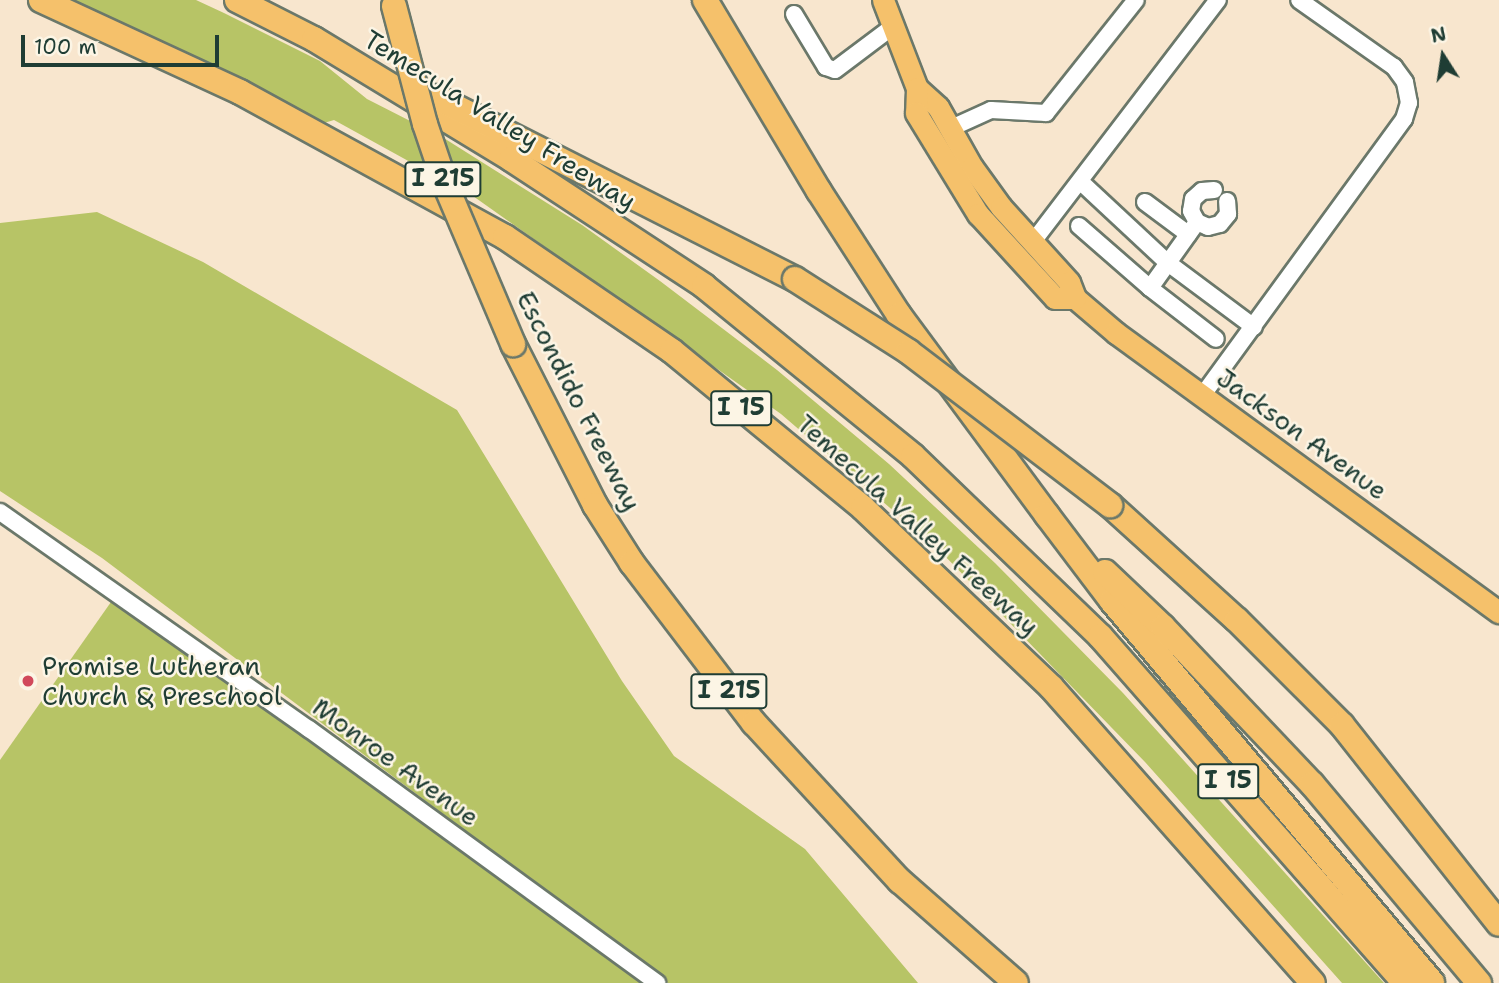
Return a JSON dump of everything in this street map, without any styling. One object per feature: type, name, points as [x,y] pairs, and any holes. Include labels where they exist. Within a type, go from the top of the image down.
[{"type":"highway","name":"Temecula Valley Freeway","points":[[41,0],[240,92],[493,230],[672,351],[863,508],[1051,687],[1313,983]]},
{"type":"highway","name":"Temecula Valley Freeway","points":[[237,0],[314,39],[511,159],[704,286],[913,456],[1100,636],[1405,983]]},
{"type":"highway","points":[[705,0],[812,179],[899,315],[1112,601],[1432,983]]},
{"type":"highway","name":"Escondido Freeway","points":[[393,3],[425,124],[446,186],[513,344],[595,505],[632,563],[754,723],[900,881],[1016,983]]},
{"type":"highway","points":[[314,39],[486,121],[794,279],[909,352],[1110,505],[1237,620],[1342,725],[1499,924]]},
{"type":"highway","points":[[1047,515],[1163,626],[1312,784],[1479,983]]},
{"type":"main road","name":"Jackson Avenue","points":[[883,0],[917,88],[916,113],[932,143],[978,214],[1014,258],[1055,298],[1075,298]]},
{"type":"main road","name":"Jackson Avenue","points":[[917,88],[938,107],[979,177],[1032,243],[1069,282],[1075,298],[1116,333],[1499,612]]},
{"type":"main road","points":[[932,143],[951,155],[1010,236],[1019,243],[1032,243]]},
{"type":"street","points":[[949,129],[991,110],[1046,113],[1136,0]]},
{"type":"street","points":[[1032,243],[1218,0]]},
{"type":"street","points":[[1202,396],[1404,119],[1409,103],[1405,82],[1394,67],[1299,0]]},
{"type":"street","points":[[794,14],[826,67],[835,70],[892,27]]},
{"type":"street","points":[[1081,182],[1168,263],[1254,327]]},
{"type":"street","points":[[1150,288],[1192,228],[1193,199],[1202,191],[1214,190]]},
{"type":"street","points":[[1145,202],[1192,228],[1220,224],[1228,214],[1227,201]]},
{"type":"street","points":[[1079,226],[1150,288],[1216,340]]},
{"type":"street","name":"Monroe Avenue","points":[[0,512],[309,729],[657,983]]},
{"type":"green space","points":[[68,0],[196,0],[224,13],[320,61],[367,99],[420,126],[441,179],[334,120],[324,123],[204,61]]},
{"type":"green space","points":[[431,130],[582,225],[660,281],[777,370],[889,464],[995,563],[1123,693],[1384,983],[1342,983],[1145,762],[940,551],[781,414],[449,179]]},
{"type":"green space","points":[[97,212],[203,262],[457,410],[622,681],[674,756],[805,849],[918,983],[668,983],[102,558],[0,491],[0,223]]},
{"type":"green space","points":[[111,602],[430,826],[642,983],[0,983],[0,760]]},
{"type":"place","name":"Promise Lutheran Church & Preschool","points":[[28,681]]}]
